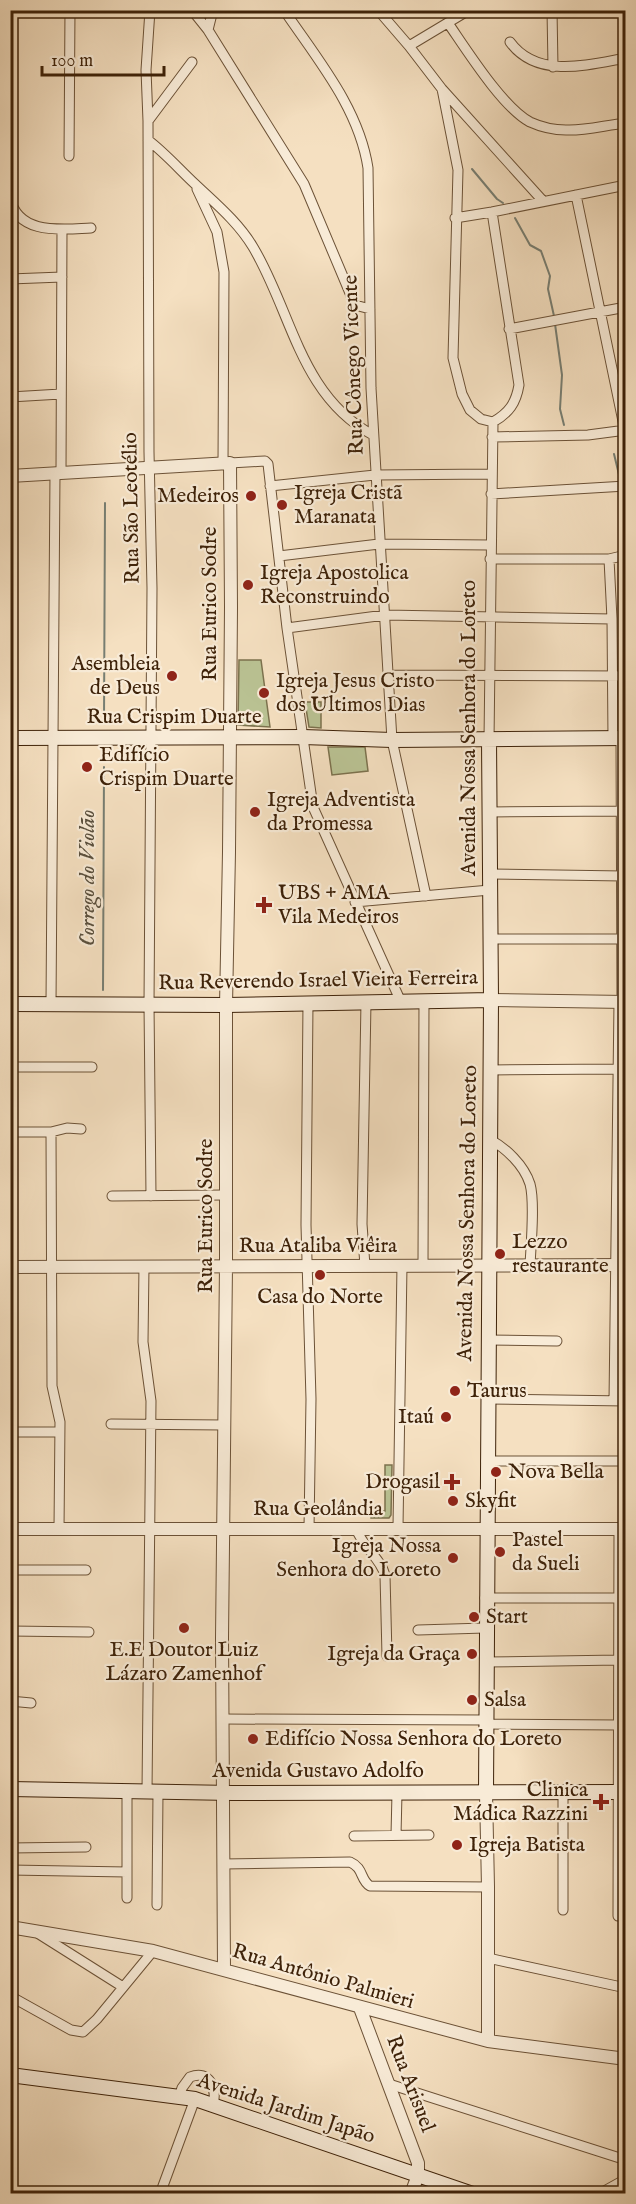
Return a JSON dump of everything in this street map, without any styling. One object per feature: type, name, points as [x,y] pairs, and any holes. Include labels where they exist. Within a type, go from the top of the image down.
[{"type":"main road","name":"Rua Crispim Duarte","points":[[10,738],[303,737],[392,740],[620,738]]},
{"type":"main road","name":"Avenida Nossa Senhora do Loreto","points":[[486,1793],[485,1598],[490,1070],[489,740]]},
{"type":"main road","name":"Rua Reverendo Israel Vieira Ferreira","points":[[10,1004],[226,1005],[490,1000]]},
{"type":"main road","name":"Avenida Gustavo Adolfo","points":[[10,1789],[152,1792],[621,1792]]},
{"type":"main road","name":"Avenida Jardim Japão","points":[[10,2075],[195,2099],[472,2193]]},
{"type":"street","points":[[69,156],[70,10]]},
{"type":"street","name":"Rua São Leotélio","points":[[150,10],[146,70],[152,737],[151,1196]]},
{"type":"street","points":[[192,10],[208,30],[304,183],[355,306],[370,309]]},
{"type":"street","points":[[208,30],[213,10]]},
{"type":"street","name":"Rua Cônego Vicente","points":[[284,10],[348,107],[363,140],[368,168],[373,435],[392,740],[426,896]]},
{"type":"street","points":[[378,10],[442,89],[543,201]]},
{"type":"street","points":[[409,46],[469,10]]},
{"type":"street","points":[[552,10],[553,67]]},
{"type":"street","points":[[448,23],[486,77],[507,101],[531,122],[570,131],[626,123]]},
{"type":"street","points":[[510,42],[523,56],[553,67],[569,67],[626,58]]},
{"type":"street","points":[[148,121],[192,62]]},
{"type":"street","points":[[442,89],[457,159],[453,358],[462,394],[470,410],[481,419],[493,422],[510,410],[517,397],[519,385],[492,212]]},
{"type":"street","points":[[148,140],[164,152],[232,220],[253,247],[305,364],[320,388],[352,421],[373,435]]},
{"type":"street","points":[[193,182],[217,232],[224,272],[226,464]]},
{"type":"street","points":[[455,218],[626,185]]},
{"type":"street","points":[[492,438],[588,435],[625,430],[576,195]]},
{"type":"street","points":[[10,198],[14,208],[34,225],[44,229],[91,228]]},
{"type":"street","points":[[51,1004],[62,229]]},
{"type":"street","points":[[10,279],[62,277]]},
{"type":"street","points":[[509,328],[626,307]]},
{"type":"street","points":[[10,397],[61,394]]},
{"type":"street","name":"Avenida Nossa Senhora do Loreto","points":[[489,740],[493,422]]},
{"type":"street","points":[[10,476],[267,462],[287,628],[313,807],[401,1002]]},
{"type":"street","name":"Rua Eurico Sodre","points":[[224,1969],[223,1529],[231,607],[226,464]]},
{"type":"street","points":[[270,486],[375,475],[491,474]]},
{"type":"street","points":[[491,494],[626,486]]},
{"type":"street","points":[[279,556],[380,544],[490,545]]},
{"type":"street","points":[[490,559],[609,559],[626,555]]},
{"type":"street","points":[[609,559],[612,676],[620,738],[622,811],[622,1042],[618,1070],[621,1102],[620,1265],[615,1335],[614,1401]]},
{"type":"street","points":[[287,628],[385,615],[612,619]]},
{"type":"street","points":[[388,675],[626,676]]},
{"type":"street","points":[[489,812],[622,811]]},
{"type":"street","points":[[490,874],[622,876]]},
{"type":"street","points":[[355,902],[490,890]]},
{"type":"street","points":[[490,939],[622,939]]},
{"type":"street","name":"Rua Reverendo Israel Vieira Ferreira","points":[[490,1000],[622,1002]]},
{"type":"street","points":[[365,1266],[362,1224],[366,1002]]},
{"type":"street","points":[[423,1265],[424,1002]]},
{"type":"street","points":[[308,1003],[307,1267],[311,1399],[309,1529]]},
{"type":"street","points":[[10,1067],[92,1067]]},
{"type":"street","points":[[490,1070],[618,1070]]},
{"type":"street","points":[[10,1132],[81,1129]]},
{"type":"street","points":[[51,1132],[52,1395],[59,1411],[59,1529]]},
{"type":"street","points":[[489,1139],[499,1144],[513,1157],[530,1184],[530,1265]]},
{"type":"street","points":[[112,1196],[225,1196]]},
{"type":"street","points":[[398,1528],[402,1265]]},
{"type":"street","name":"Rua Ataliba Viêira","points":[[10,1267],[620,1265]]},
{"type":"street","points":[[144,1266],[143,1342],[150,1394],[152,1792],[157,1905]]},
{"type":"street","points":[[615,1335],[626,1335]]},
{"type":"street","points":[[488,1340],[557,1341]]},
{"type":"street","points":[[487,1399],[626,1401]]},
{"type":"street","points":[[111,1424],[224,1425]]},
{"type":"street","points":[[10,1432],[60,1432]]},
{"type":"street","points":[[486,1461],[626,1461]]},
{"type":"street","points":[[356,1528],[361,1540],[381,1564],[385,1575],[387,1656]]},
{"type":"street","name":"Rua Geolândia","points":[[10,1529],[622,1529]]},
{"type":"street","points":[[618,1916],[622,1529]]},
{"type":"street","points":[[10,1570],[86,1570]]},
{"type":"street","points":[[485,1598],[620,1598]]},
{"type":"street","points":[[418,1630],[485,1628]]},
{"type":"street","points":[[10,1631],[88,1632]]},
{"type":"street","points":[[485,1662],[620,1660]]},
{"type":"street","points":[[10,1701],[32,1703]]},
{"type":"street","points":[[223,1719],[619,1725]]},
{"type":"street","points":[[127,1791],[127,1898]]},
{"type":"street","points":[[563,1792],[563,1910]]},
{"type":"street","points":[[396,1835],[397,1793]]},
{"type":"street","name":"Avenida Nossa Senhora do Loreto","points":[[486,1793],[488,2042]]},
{"type":"street","points":[[354,1836],[429,1835]]},
{"type":"street","points":[[10,1848],[86,1847]]},
{"type":"street","points":[[223,1864],[350,1862],[360,1870],[364,1882],[370,1887],[488,1887]]},
{"type":"street","points":[[10,1870],[128,1872]]},
{"type":"street","name":"Rua Antônio Palmieri","points":[[10,1927],[153,1951],[488,2042],[626,2059]]},
{"type":"street","points":[[33,1930],[123,1987]]},
{"type":"street","points":[[10,1996],[79,2033],[92,2025],[153,1951]]},
{"type":"street","points":[[488,1958],[626,1988]]},
{"type":"street","name":"Rua Arisuel","points":[[360,2008],[418,2163],[418,2175]]},
{"type":"street","points":[[179,2097],[182,2088],[190,2078],[202,2075],[208,2078],[215,2090],[213,2105]]},
{"type":"street","points":[[389,2084],[626,2160]]},
{"type":"street","points":[[160,2193],[195,2099]]},
{"type":"street","points":[[411,2193],[418,2175]]},
{"type":"street","points":[[599,2193],[626,2179]]},
{"type":"green space","points":[[239,660],[261,660],[270,727],[238,725]]},
{"type":"green space","points":[[305,702],[321,702],[321,728],[309,727]]},
{"type":"green space","points":[[328,747],[365,747],[368,771],[332,775]]},
{"type":"green space","points":[[385,1465],[392,1465],[391,1515],[389,1518],[371,1518],[371,1511],[385,1511]]},
{"type":"waterway","points":[[472,169],[503,203]]},
{"type":"waterway","points":[[515,218],[530,245],[541,251],[550,276],[548,289],[554,316]]},
{"type":"waterway","points":[[555,324],[562,375],[560,409],[564,425]]},
{"type":"waterway","points":[[614,454],[621,483]]},
{"type":"waterway","points":[[623,489],[626,506]]},
{"type":"waterway","name":"Corrego do Violão","points":[[104,722],[105,503]]},
{"type":"waterway","name":"Corrego do Violão","points":[[103,990],[104,767]]},
{"type":"place","name":"Medeiros","points":[[251,496]]},
{"type":"place","name":"Igreja Cristã Maranata","points":[[282,505]]},
{"type":"place","name":"Igreja Apostolica Reconstruindo","points":[[248,585]]},
{"type":"place","name":"Asembleia de Deus","points":[[172,676]]},
{"type":"place","name":"Igreja Jesus Cristo dos Ultimos Dias","points":[[264,693]]},
{"type":"place","name":"Edifício Crispim Duarte","points":[[87,767]]},
{"type":"place","name":"Igreja Adventista da Promessa","points":[[255,812]]},
{"type":"place","name":"UBS + AMA Vila Medeiros","points":[[264,905]]},
{"type":"place","name":"Lezzo restaurante","points":[[500,1254]]},
{"type":"place","name":"Casa do Norte","points":[[320,1275]]},
{"type":"place","name":"Taurus","points":[[455,1391]]},
{"type":"place","name":"Itaú","points":[[446,1417]]},
{"type":"place","name":"Nova Bella","points":[[496,1472]]},
{"type":"place","name":"Drogasil","points":[[452,1482]]},
{"type":"place","name":"Skyfit","points":[[453,1501]]},
{"type":"place","name":"Pastel da Sueli","points":[[500,1552]]},
{"type":"place","name":"Igreja Nossa Senhora do Loreto","points":[[453,1558]]},
{"type":"place","name":"Start","points":[[474,1617]]},
{"type":"place","name":"E.E Doutor Luiz Lázaro Zamenhof","points":[[184,1628]]},
{"type":"place","name":"Igreja da Graça","points":[[472,1654]]},
{"type":"place","name":"Salsa","points":[[472,1700]]},
{"type":"place","name":"Edifício Nossa Senhora do Loreto","points":[[253,1739]]},
{"type":"place","name":"Clinica Mádica Razzini","points":[[601,1802]]},
{"type":"place","name":"Igreja Batista","points":[[457,1845]]}]
